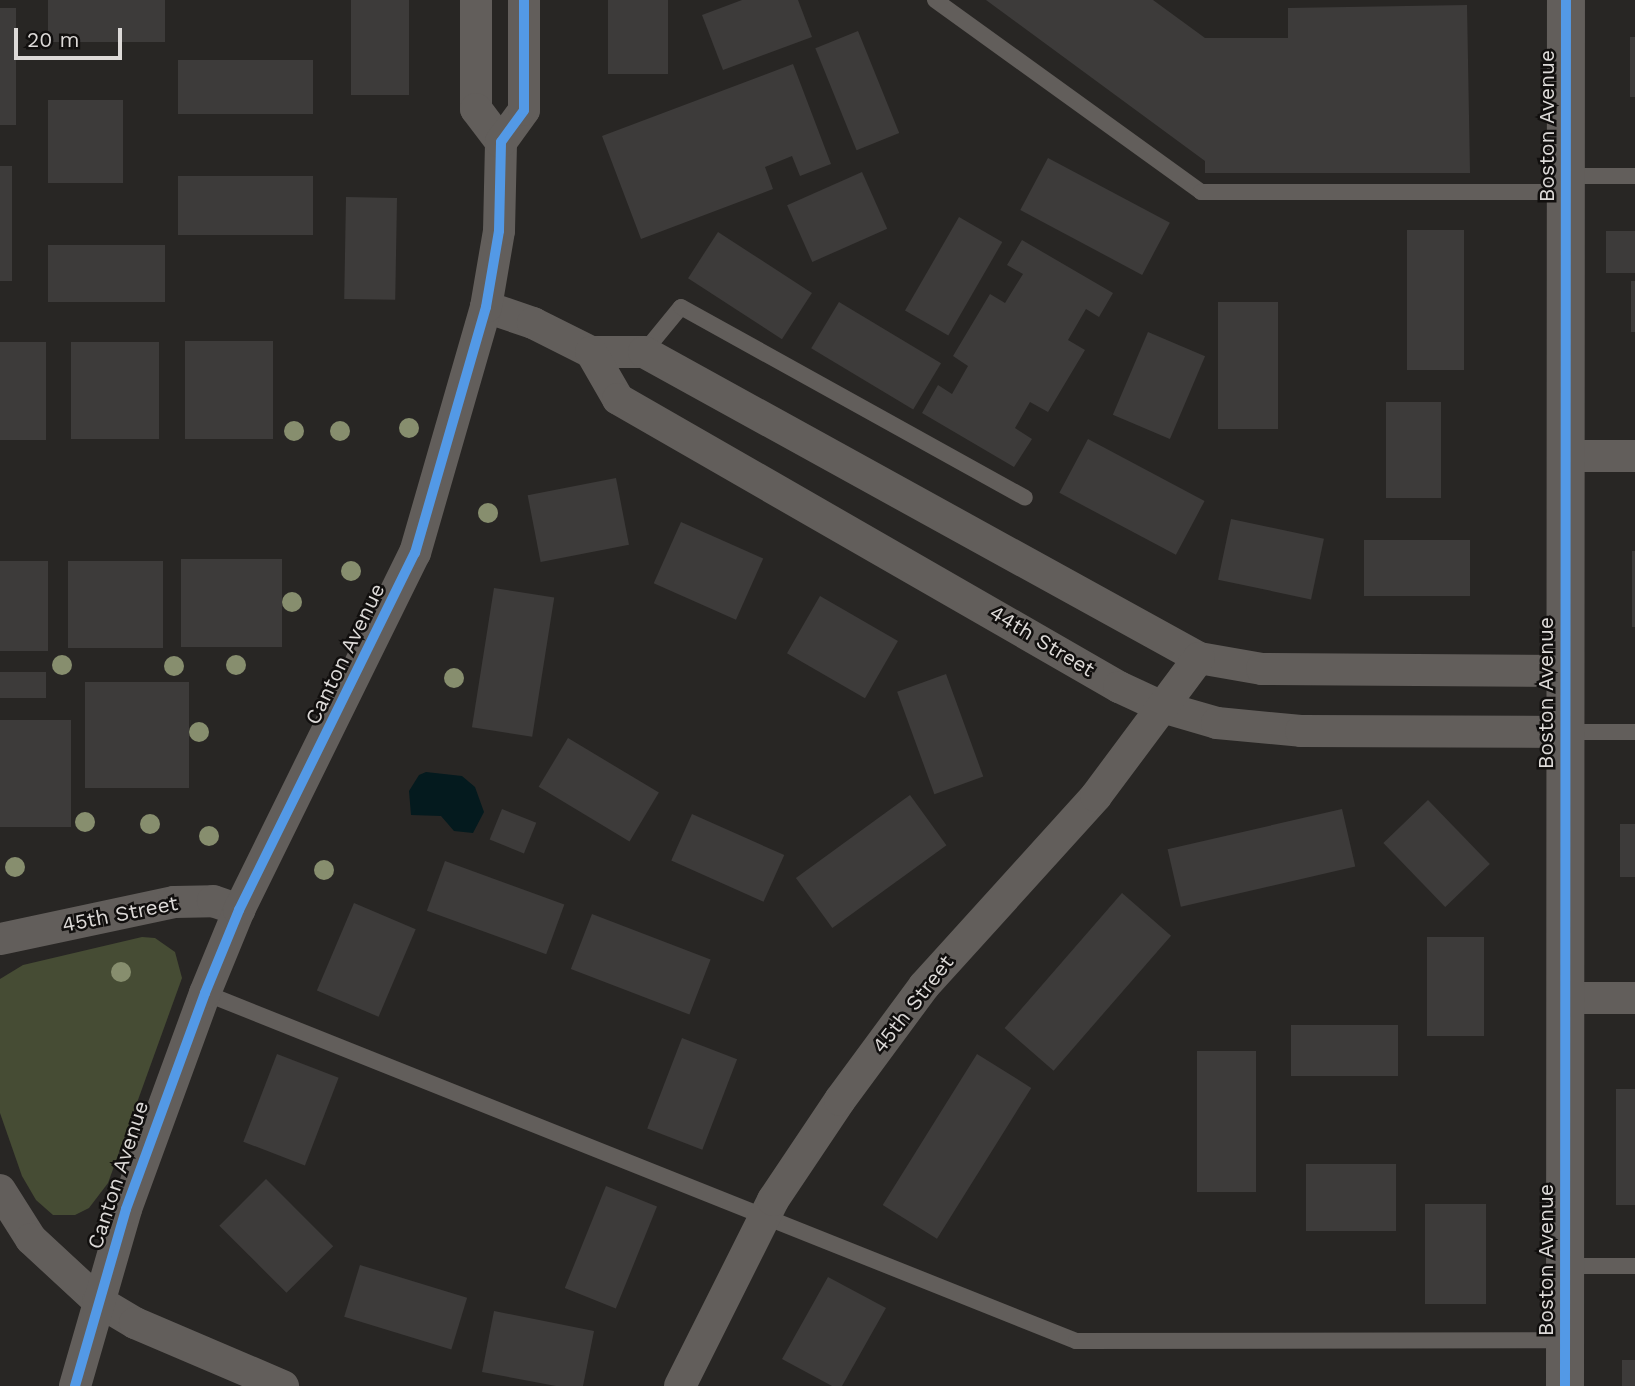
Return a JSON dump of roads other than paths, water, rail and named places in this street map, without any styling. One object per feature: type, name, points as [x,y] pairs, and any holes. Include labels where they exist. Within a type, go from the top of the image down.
[{"type":"street","points":[[476,0],[476,109],[501,142],[524,110],[524,0]]},
{"type":"street","name":"Boston Avenue","points":[[1565,1386],[1566,0]]},
{"type":"street","name":"Canton Avenue","points":[[75,1386],[98,1301],[158,1112],[205,993],[239,910],[415,553],[486,307],[499,231],[501,142]]},
{"type":"street","points":[[486,307],[533,323],[591,352],[644,352],[1199,658],[1285,670],[1565,671]]},
{"type":"street","name":"44th Street","points":[[591,352],[618,399],[1119,687],[1162,707],[1217,723],[1301,731],[1565,732]]},
{"type":"street","points":[[1566,456],[1635,456]]},
{"type":"street","name":"45th Street","points":[[680,1386],[765,1214],[840,1100],[924,986],[1096,796],[1199,658]]},
{"type":"street","name":"45th Street","points":[[0,939],[174,902],[213,901],[239,910]]},
{"type":"street","points":[[1565,998],[1635,998]]},
{"type":"street","points":[[0,1190],[31,1239],[98,1301],[135,1323],[283,1386]]},
{"type":"lane","points":[[934,0],[1201,192],[1566,184],[1635,176]]},
{"type":"lane","points":[[644,352],[681,307],[1025,498]]},
{"type":"lane","points":[[1565,732],[1635,732]]},
{"type":"lane","points":[[205,993],[765,1214],[1076,1341],[1565,1340]]},
{"type":"lane","points":[[1565,1266],[1635,1266]]},
{"type":"water","points":[[426,772],[462,776],[475,787],[484,812],[473,833],[454,831],[441,816],[411,815],[409,791],[419,775]]}]
